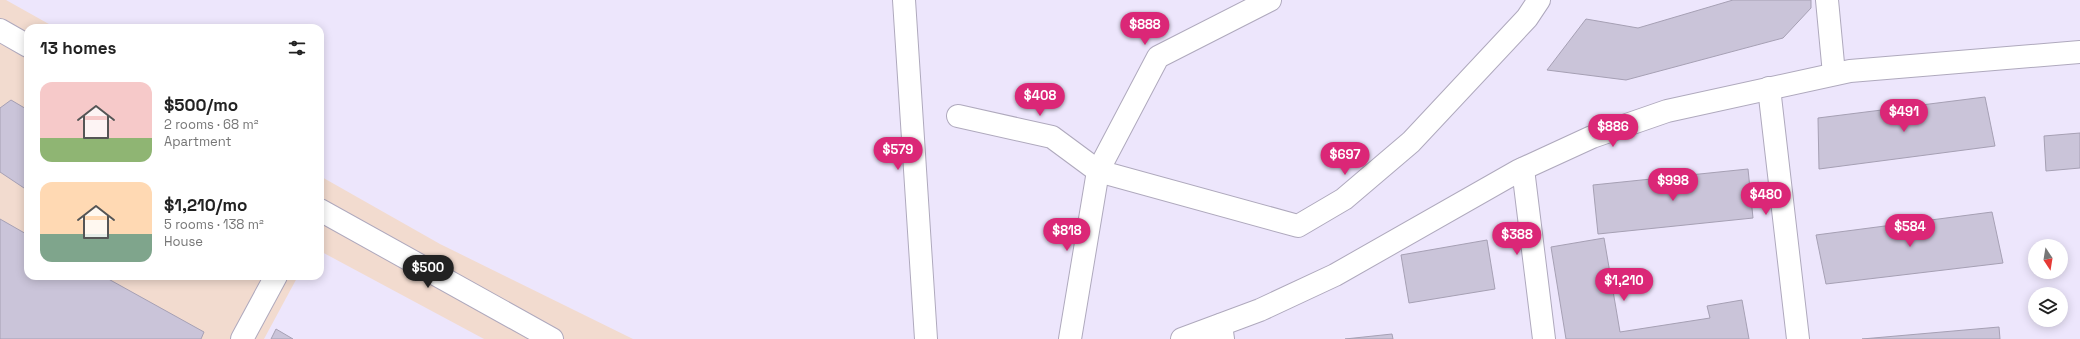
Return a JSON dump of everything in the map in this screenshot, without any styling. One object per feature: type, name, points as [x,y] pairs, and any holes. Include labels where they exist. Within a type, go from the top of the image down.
[{"type":"street","points":[[904,0],[926,339]]},
{"type":"street","points":[[1070,339],[1098,171],[1158,57],[1270,0]]},
{"type":"street","points":[[958,116],[1052,137],[1098,171],[1298,226],[1344,199],[1411,142],[1527,18],[1539,0]]},
{"type":"street","points":[[1827,0],[1834,74]]},
{"type":"street","points":[[0,30],[24,44]]},
{"type":"street","points":[[1182,339],[1222,332],[1260,310],[1336,275],[1523,169],[1592,137],[1666,112],[1850,71],[2080,52]]},
{"type":"street","points":[[1769,88],[1798,339]]},
{"type":"street","points":[[1523,169],[1544,339]]},
{"type":"street","points":[[324,212],[552,339]]},
{"type":"street","points":[[242,339],[274,280]]},
{"type":"shaded area","points":[[0,0],[6,0],[49,24],[24,24],[24,280],[296,280],[264,339],[0,339]]},
{"type":"shaded area","points":[[324,178],[440,244],[633,339],[484,339],[324,253]]},
{"type":"building","points":[[1733,0],[1811,0],[1811,8],[1783,38],[1626,80],[1547,70],[1586,19],[1638,28]]},
{"type":"building","points":[[1985,97],[1995,146],[1819,169],[1818,118]]},
{"type":"building","points":[[11,100],[24,108],[24,188],[0,172],[0,108]]},
{"type":"building","points":[[2080,133],[2080,168],[2046,171],[2044,136]]},
{"type":"building","points":[[1748,169],[1753,218],[1598,234],[1593,185]]},
{"type":"building","points":[[1992,212],[2003,263],[1826,284],[1816,235]]},
{"type":"building","points":[[0,219],[24,233],[24,280],[110,280],[204,332],[201,339],[0,339]]},
{"type":"building","points":[[1604,238],[1620,332],[1710,318],[1707,306],[1742,300],[1749,339],[1566,339],[1551,247]]},
{"type":"building","points":[[1487,240],[1495,289],[1409,303],[1401,255]]},
{"type":"building","points":[[1999,327],[2000,339],[1862,339]]},
{"type":"building","points":[[276,329],[293,339],[271,339]]},
{"type":"building","points":[[1392,334],[1393,339],[1345,339]]}]
